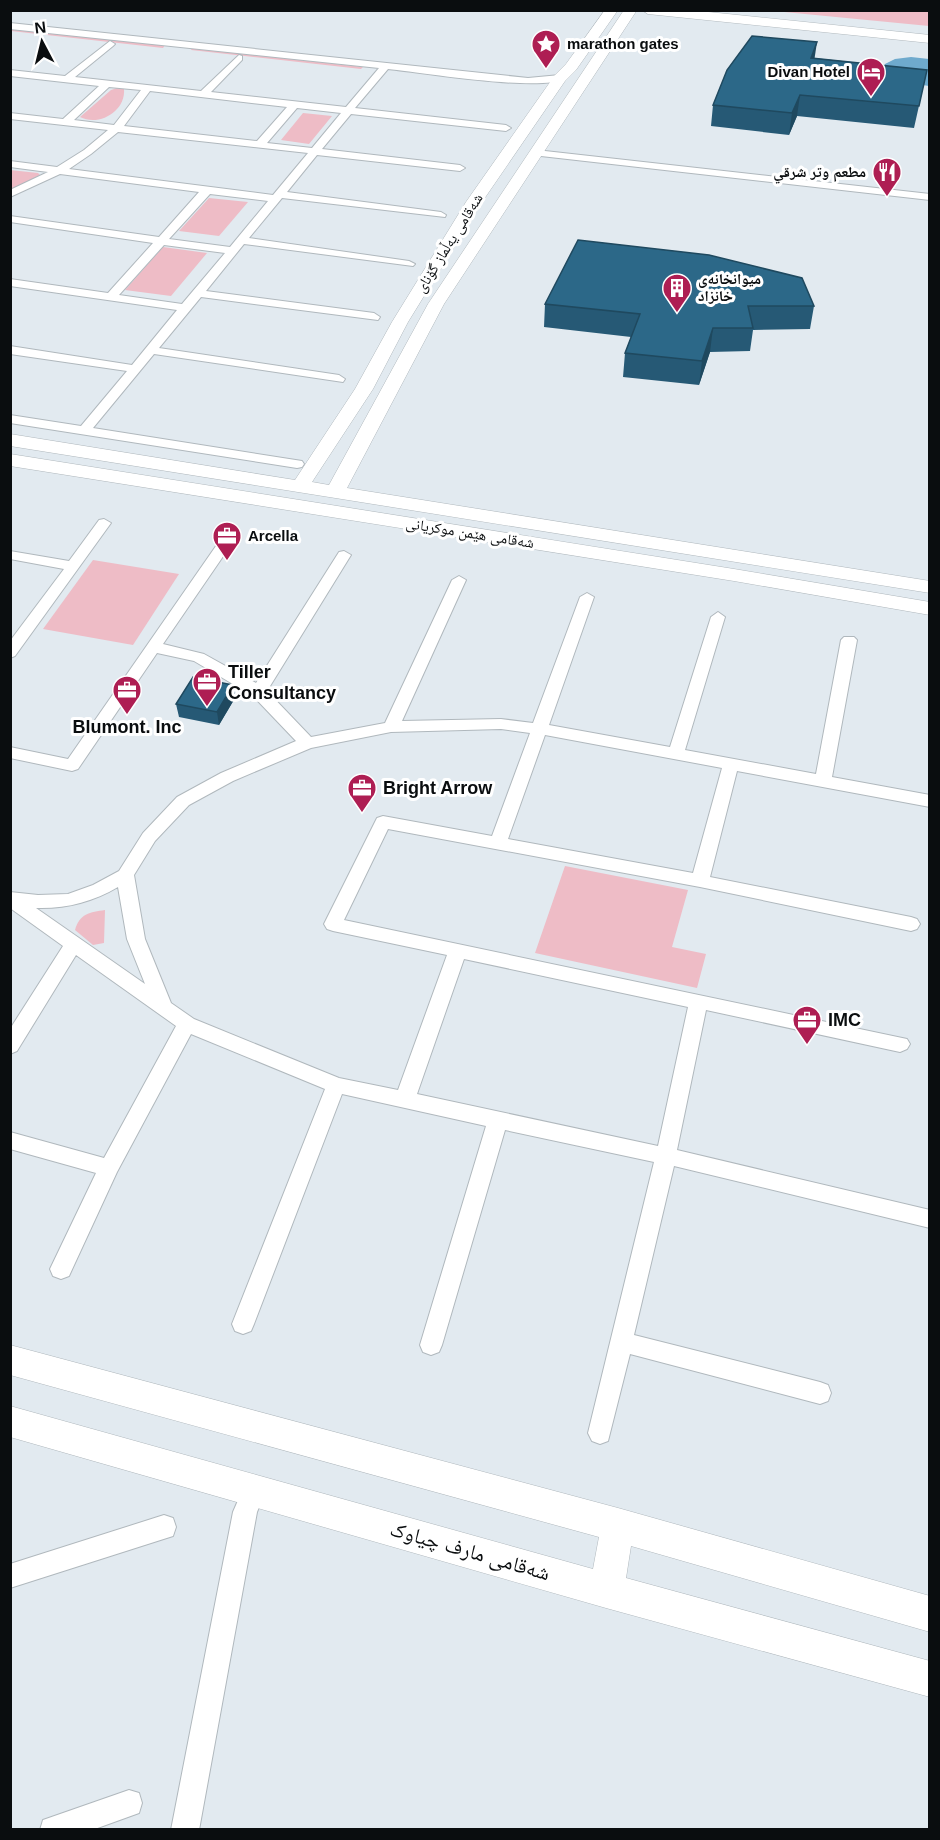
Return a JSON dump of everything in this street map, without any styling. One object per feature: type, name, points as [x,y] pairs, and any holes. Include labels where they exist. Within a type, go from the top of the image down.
[{"type":"street","name":"شەقامی یەڵماز گۆنای","points":[[301,485],[364,388],[400,322],[487,184],[539,96],[571,67],[612,10]]},
{"type":"street","name":"شەقامی یەڵماز گۆنای","points":[[336,490],[436,304],[631,10]]},
{"type":"street","points":[[648,10],[930,39]]},
{"type":"street","points":[[719,10],[930,32]]},
{"type":"street","points":[[10,26],[383,69],[539,96]]},
{"type":"street","points":[[10,32],[110,44],[178,47],[239,58],[528,81],[560,78]]},
{"type":"street","points":[[67,79],[110,44]]},
{"type":"street","points":[[204,94],[239,58]]},
{"type":"street","points":[[84,431],[383,69]]},
{"type":"street","points":[[10,73],[506,128]]},
{"type":"street","points":[[66,122],[107,84]]},
{"type":"street","points":[[10,194],[60,171],[116,128],[139,103],[147,88]]},
{"type":"street","points":[[259,145],[294,105]]},
{"type":"street","points":[[10,116],[460,168]]},
{"type":"street","points":[[536,153],[930,197]]},
{"type":"street","points":[[10,164],[207,190],[441,215]]},
{"type":"street","points":[[487,184],[512,188]]},
{"type":"street","points":[[111,297],[207,190]]},
{"type":"street","points":[[10,219],[232,251]]},
{"type":"street","points":[[241,240],[409,264]]},
{"type":"street","points":[[10,296],[16,283],[185,308]]},
{"type":"street","points":[[198,293],[374,317]]},
{"type":"street","points":[[10,350],[135,369]]},
{"type":"street","points":[[150,350],[339,380]]},
{"type":"street","points":[[10,419],[297,464]]},
{"type":"street","name":"شەقامی هێمن موکریانی","points":[[10,440],[336,490],[930,587]]},
{"type":"street","name":"شەقامی هێمن موکریانی","points":[[10,460],[930,609]]},
{"type":"street","points":[[13,646],[104,524]]},
{"type":"street","points":[[10,752],[72,765],[230,536]]},
{"type":"street","points":[[693,569],[701,549]]},
{"type":"street","points":[[10,555],[73,566]]},
{"type":"street","points":[[259,692],[344,555]]},
{"type":"street","points":[[391,727],[459,580]]},
{"type":"street","points":[[498,843],[587,597]]},
{"type":"street","points":[[676,754],[718,617]]},
{"type":"street","points":[[824,782],[849,640]]},
{"type":"street","points":[[153,647],[199,657],[259,692],[307,743]]},
{"type":"street","points":[[10,898],[38,902],[69,900],[99,890],[125,876],[149,837],[183,801],[227,777],[307,743],[391,727],[501,724],[540,729],[930,801]]},
{"type":"street","points":[[700,881],[731,765]]},
{"type":"street","points":[[900,1044],[333,924],[383,822],[700,881],[911,924]]},
{"type":"street","points":[[125,876],[136,939],[162,1004]]},
{"type":"street","points":[[10,898],[187,1024],[336,1084],[666,1156],[930,1219]]},
{"type":"street","points":[[10,1046],[73,945]]},
{"type":"street","points":[[405,1099],[458,949]]},
{"type":"street","points":[[600,1433],[666,1156],[699,1001]]},
{"type":"street","points":[[61,1269],[109,1168],[187,1024]]},
{"type":"street","points":[[243,1324],[336,1084]]},
{"type":"street","points":[[431,1345],[498,1120]]},
{"type":"street","points":[[10,1140],[109,1168]]},
{"type":"street","points":[[622,1342],[820,1393]]},
{"type":"street","points":[[10,1360],[618,1525],[930,1614]]},
{"type":"street","name":"شەقامی مارف چیاوک","points":[[10,1421],[606,1590],[930,1678]]},
{"type":"street","points":[[185,1830],[245,1512],[254,1490]]},
{"type":"street","points":[[606,1590],[618,1525]]},
{"type":"street","points":[[10,1576],[164,1527]]},
{"type":"street","points":[[53,1830],[129,1803]]},
{"type":"shaded area","points":[[774,11],[929,11],[929,26]]},
{"type":"shaded area","points":[[11,28],[165,45],[163,48],[11,31]]},
{"type":"shaded area","points":[[192,48],[363,67],[361,69],[191,50]]},
{"type":"shaded area","points":[[124,89],[123,97],[121,104],[110,115],[95,120],[80,117],[111,90]]},
{"type":"shaded area","points":[[303,113],[332,116],[309,144],[281,140]]},
{"type":"shaded area","points":[[10,170],[38,173],[40,175],[11,190]]},
{"type":"shaded area","points":[[209,198],[248,202],[219,236],[179,231]]},
{"type":"shaded area","points":[[163,247],[207,253],[171,296],[125,290]]},
{"type":"shaded area","points":[[93,560],[179,574],[133,645],[43,629]]},
{"type":"shaded area","points":[[565,866],[688,890],[672,947],[706,954],[697,988],[535,953]]},
{"type":"shaded area","points":[[105,910],[104,943],[93,945],[75,930],[82,917]]},
{"type":"water","points":[[911,57],[929,59],[929,86],[903,82],[885,72],[885,64],[895,59]]},
{"type":"building","points":[[752,36],[817,42],[811,58],[927,70],[919,106],[800,95],[792,113],[713,105],[727,70]]},
{"type":"building","name":"میوانخانەی خانزاد","points":[[578,240],[709,255],[802,278],[814,306],[748,306],[753,328],[713,328],[702,361],[625,353],[640,314],[545,304]]},
{"type":"building","points":[[193,677],[233,685],[217,712],[176,704]]},
{"type":"place","name":"marathon gates","points":[[546,70]]},
{"type":"place","name":"Divan Hotel","points":[[871,98]]},
{"type":"place","name":"مطعم وتر شرقي","points":[[887,198]]},
{"type":"place","name":"میوانخانەی خانزاد","points":[[677,314]]},
{"type":"place","name":"Arcella","points":[[227,562]]},
{"type":"place","name":"Tiller Consultancy","points":[[207,708]]},
{"type":"place","name":"Blumont. Inc","points":[[127,716]]},
{"type":"place","name":"Bright Arrow","points":[[362,814]]},
{"type":"place","name":"IMC","points":[[807,1046]]}]
